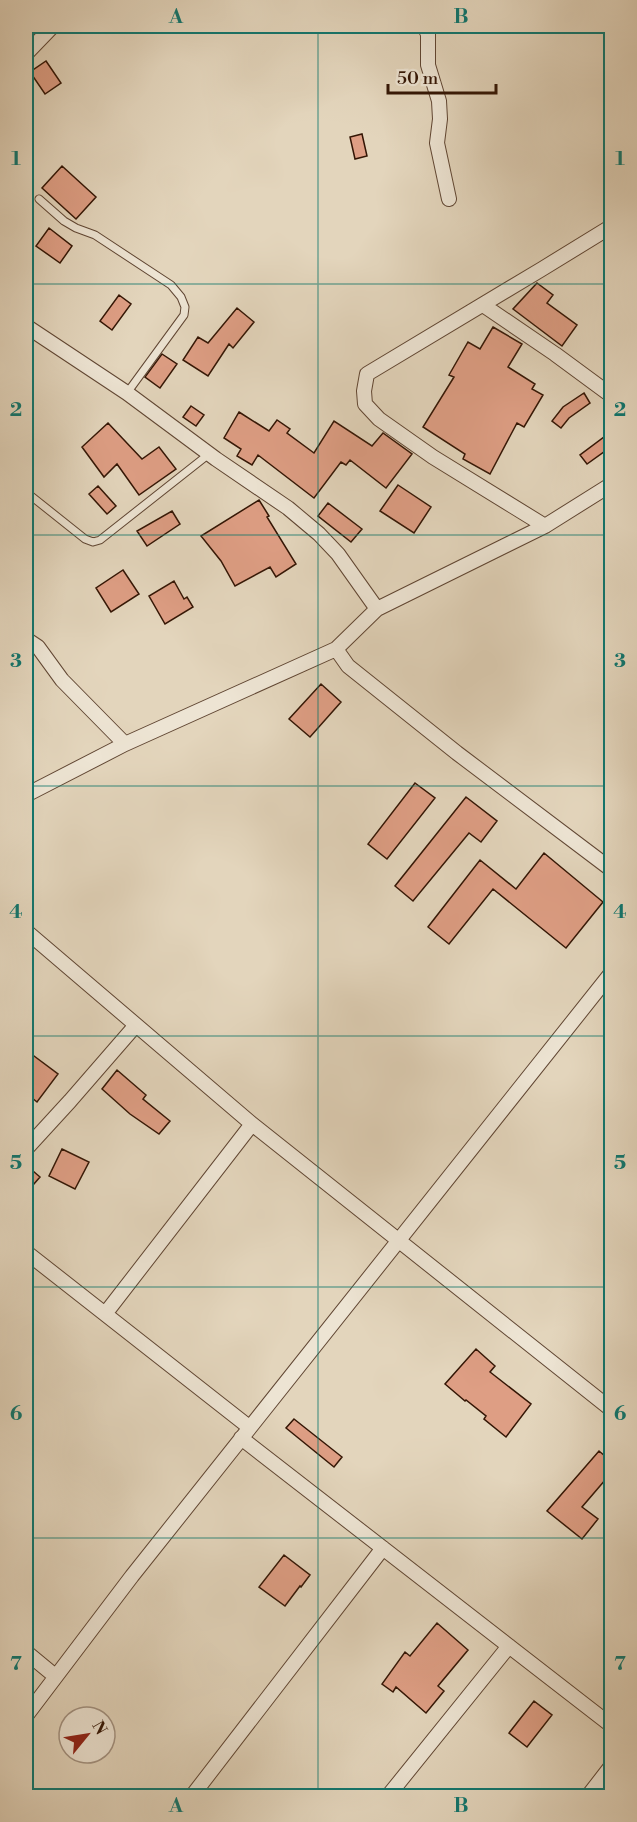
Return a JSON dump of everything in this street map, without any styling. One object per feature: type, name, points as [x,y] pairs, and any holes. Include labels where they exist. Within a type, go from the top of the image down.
[{"type":"street","points":[[26,54],[53,26]]},
{"type":"street","points":[[424,26],[428,34],[428,65],[439,101],[440,119],[437,143],[448,199]]},
{"type":"street","points":[[545,526],[433,457],[379,419],[365,404],[364,391],[367,374],[612,226]]},
{"type":"street","points":[[483,305],[612,396]]},
{"type":"street","points":[[27,330],[127,393],[209,454],[288,508],[319,534],[338,554],[377,609]]},
{"type":"street","points":[[26,795],[125,744],[336,649],[377,609],[545,526],[612,484]]},
{"type":"street","points":[[26,639],[38,647],[62,680],[125,744]]},
{"type":"street","points":[[336,649],[348,666],[366,681],[612,870]]},
{"type":"street","points":[[26,931],[252,1124],[612,1410]]},
{"type":"street","points":[[26,1716],[132,1576],[612,972]]},
{"type":"street","points":[[26,1149],[136,1025]]},
{"type":"street","points":[[105,1314],[252,1124]]},
{"type":"street","points":[[26,1251],[105,1314],[383,1548],[612,1726]]},
{"type":"street","points":[[192,1797],[383,1548]]},
{"type":"street","points":[[388,1797],[509,1646]]},
{"type":"street","points":[[26,1652],[56,1676]]},
{"type":"street","points":[[588,1797],[612,1765]]},
{"type":"street","points":[[26,1793],[31,1797]]},
{"type":"lane","points":[[39,199],[64,221],[105,242],[171,285],[181,297],[185,307],[184,315],[127,393]]},
{"type":"lane","points":[[26,492],[85,539],[93,542],[100,540],[209,454]]},
{"type":"building","points":[[46,61],[61,83],[45,94],[30,72]]},
{"type":"building","points":[[362,134],[367,156],[355,159],[350,137]]},
{"type":"building","points":[[62,166],[96,197],[76,219],[42,188]]},
{"type":"building","points":[[49,228],[72,246],[60,263],[36,246]]},
{"type":"building","points":[[537,283],[553,295],[547,303],[577,325],[562,346],[513,309]]},
{"type":"building","points":[[119,295],[131,304],[112,330],[100,321]]},
{"type":"building","points":[[237,308],[254,322],[233,348],[229,344],[208,376],[183,360],[198,337],[208,343]]},
{"type":"building","points":[[493,327],[522,344],[508,367],[535,384],[532,389],[543,395],[524,427],[517,423],[490,474],[463,459],[465,454],[423,427],[454,377],[449,375],[468,342],[480,349]]},
{"type":"building","points":[[162,354],[177,364],[160,388],[145,377]]},
{"type":"building","points":[[584,393],[590,403],[569,418],[561,428],[552,421],[563,407]]},
{"type":"building","points":[[191,406],[204,415],[196,426],[183,417]]},
{"type":"building","points":[[239,412],[269,431],[277,420],[290,429],[287,433],[314,453],[334,421],[372,446],[383,433],[412,454],[386,488],[350,460],[346,465],[341,462],[314,498],[258,455],[252,465],[237,456],[241,449],[224,438]]},
{"type":"building","points":[[108,423],[142,459],[159,447],[176,469],[139,495],[117,464],[104,477],[82,447]]},
{"type":"building","points":[[612,431],[612,446],[587,464],[580,455]]},
{"type":"building","points":[[398,485],[431,507],[414,533],[380,511]]},
{"type":"building","points":[[98,486],[116,506],[107,514],[89,494]]},
{"type":"building","points":[[259,500],[296,564],[276,577],[270,567],[235,586],[221,561],[201,536]]},
{"type":"building","points":[[328,503],[362,529],[351,542],[318,516]]},
{"type":"building","points":[[172,511],[180,524],[147,546],[137,531]]},
{"type":"building","points":[[123,570],[139,594],[111,612],[96,588]]},
{"type":"building","points":[[174,581],[184,599],[187,597],[193,607],[165,624],[149,596]]},
{"type":"building","points":[[321,684],[341,702],[310,737],[289,719]]},
{"type":"building","points":[[415,783],[435,798],[387,859],[368,844]]},
{"type":"building","points":[[466,797],[497,821],[481,842],[469,833],[413,901],[395,886]]},
{"type":"building","points":[[544,853],[603,902],[566,948],[493,889],[449,944],[428,927],[480,860],[516,889]]},
{"type":"building","points":[[26,1050],[58,1074],[37,1102],[26,1093]]},
{"type":"building","points":[[117,1070],[146,1095],[143,1099],[170,1121],[159,1134],[130,1114],[102,1089]]},
{"type":"building","points":[[62,1149],[89,1162],[75,1189],[49,1176]]},
{"type":"building","points":[[26,1165],[40,1177],[26,1193]]},
{"type":"building","points":[[476,1349],[495,1366],[490,1372],[531,1404],[506,1437],[484,1419],[486,1416],[445,1384]]},
{"type":"building","points":[[294,1419],[342,1457],[334,1467],[286,1428]]},
{"type":"building","points":[[599,1451],[612,1462],[612,1472],[582,1507],[598,1519],[582,1539],[547,1511]]},
{"type":"building","points":[[284,1555],[310,1575],[285,1606],[259,1587]]},
{"type":"building","points":[[437,1623],[468,1650],[438,1686],[444,1691],[426,1713],[396,1687],[393,1692],[382,1684],[405,1652],[410,1656]]},
{"type":"building","points":[[534,1701],[552,1715],[527,1747],[509,1733]]}]
